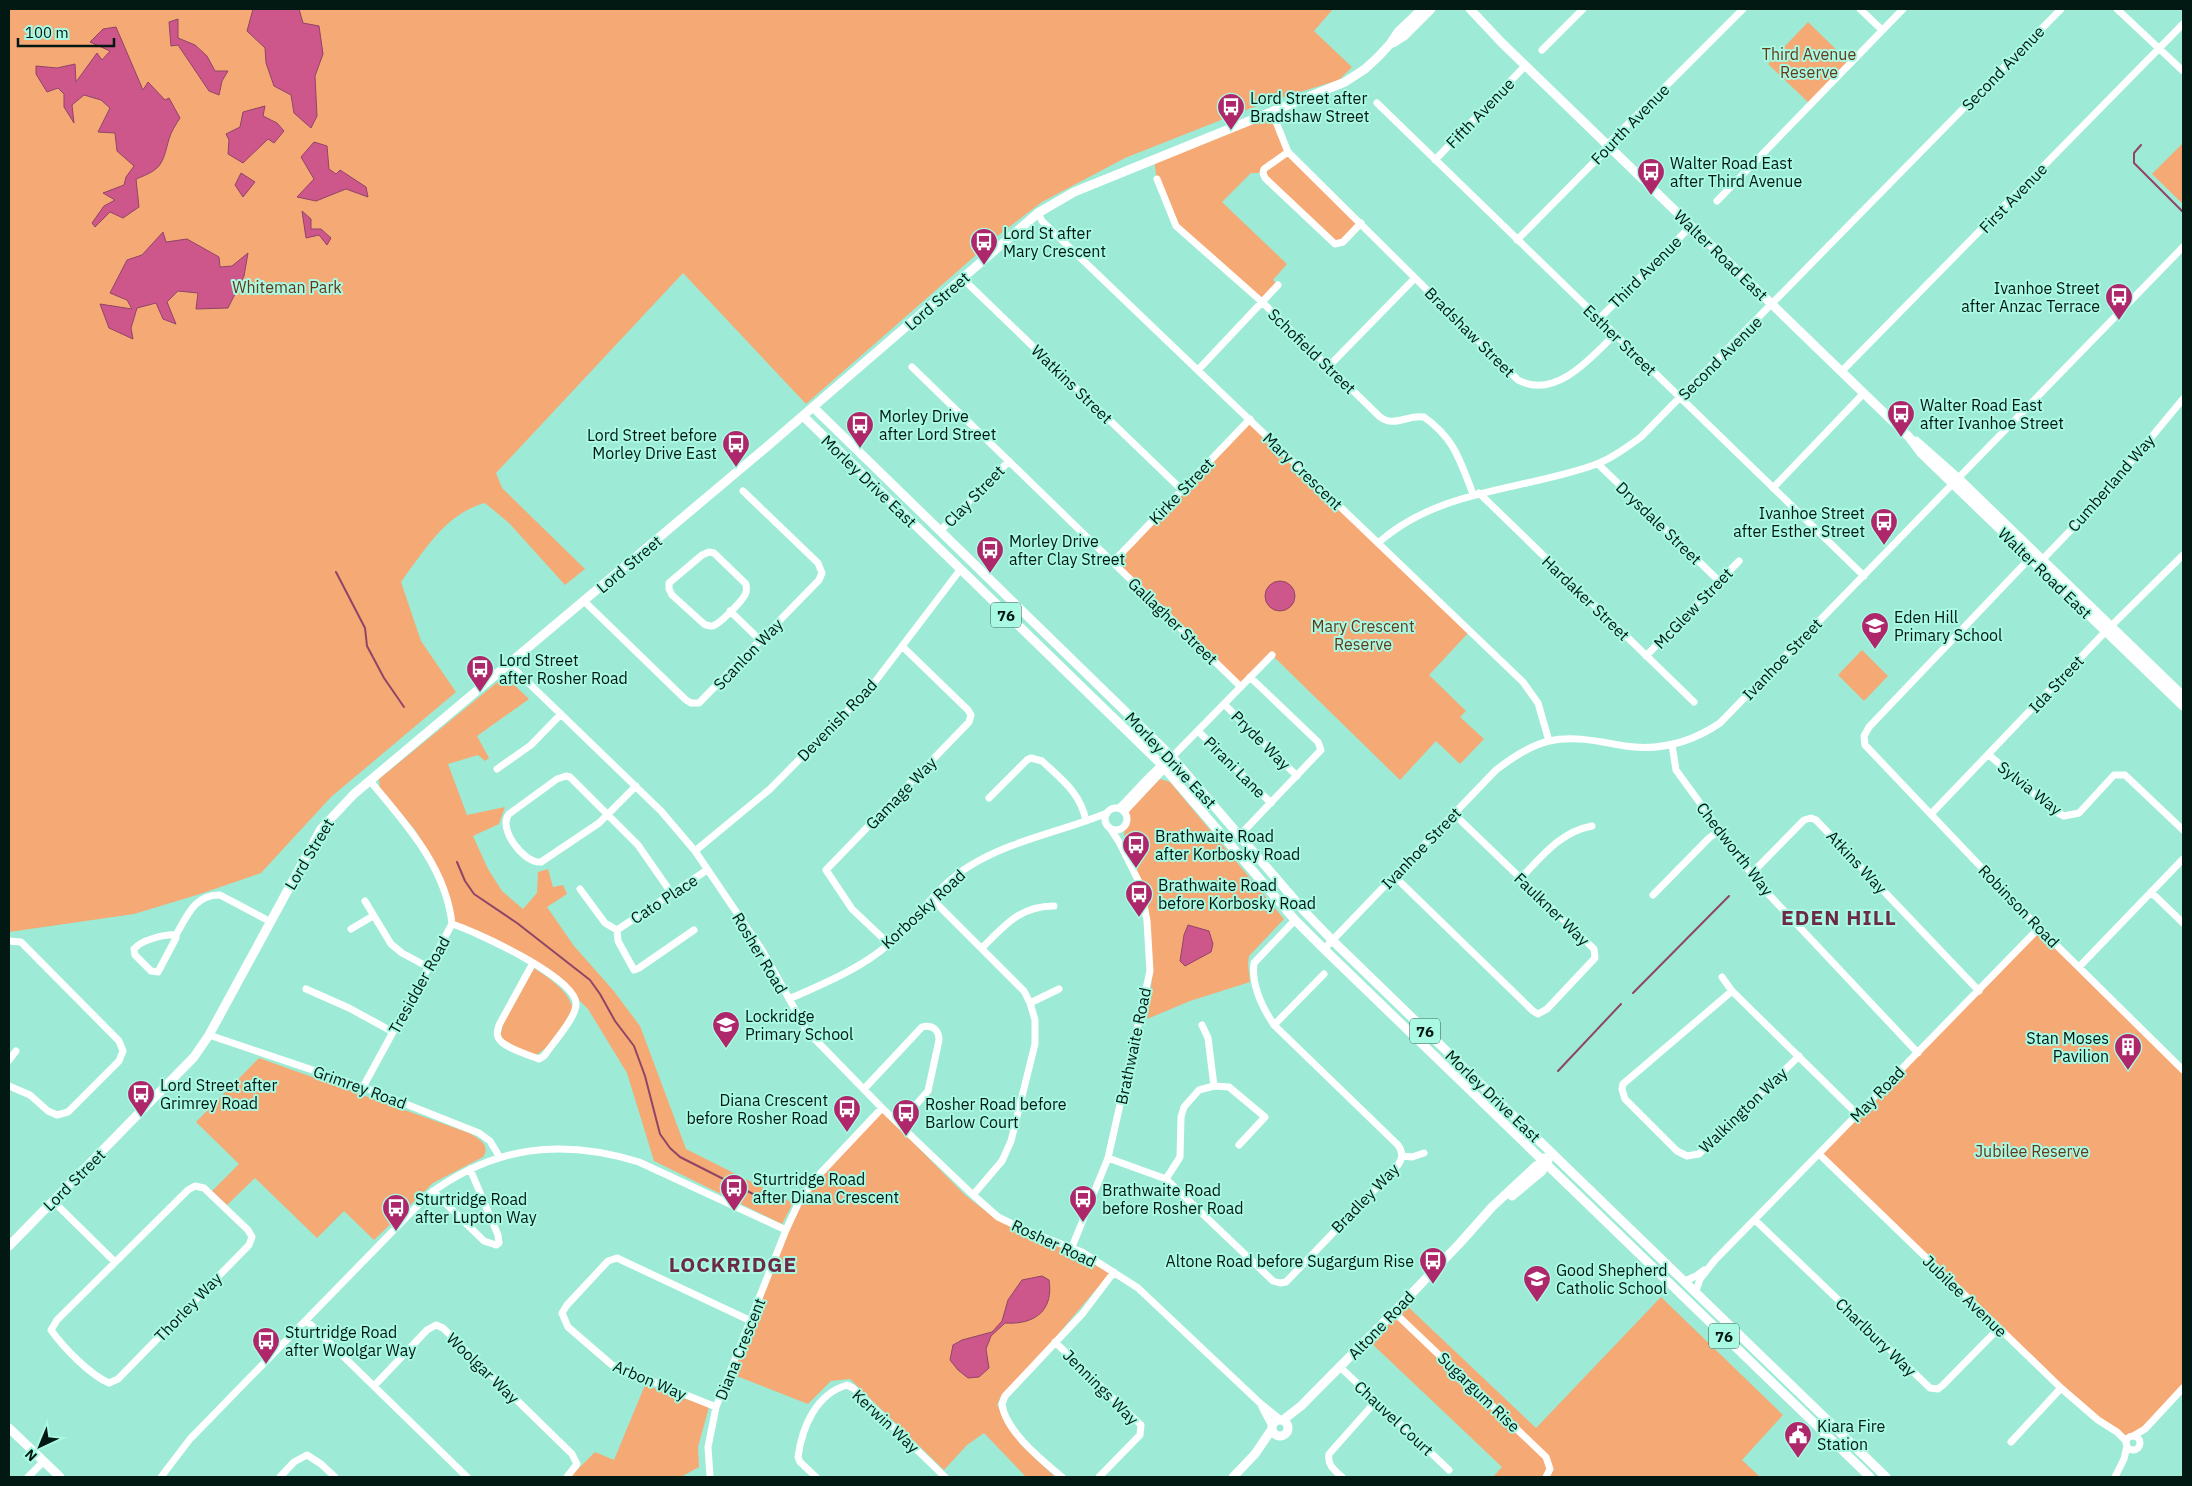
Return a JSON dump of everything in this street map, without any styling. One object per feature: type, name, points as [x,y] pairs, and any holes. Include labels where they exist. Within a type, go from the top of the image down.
[{"type":"main road","name":"Lord Street","points":[[9,1246],[194,1057],[209,1035],[321,828],[342,804],[585,602],[1038,212],[1074,192],[1350,79],[1365,69],[1390,44],[1398,32],[1422,9]]},
{"type":"main road","name":"Lord Street","points":[[1390,44],[1404,36],[1431,9]]},
{"type":"main road","name":"Walter Road East","points":[[1470,9],[1525,66],[1863,394],[1910,437],[1921,453],[1956,482],[2108,629],[2183,696]]},
{"type":"main road","name":"Morley Drive East","points":[[813,407],[1172,757],[1305,912],[1332,940],[1886,1477]]},
{"type":"main road","name":"Morley Drive East","points":[[802,416],[1163,766],[1295,920],[1324,949],[1870,1477]]},
{"type":"main road","name":"Walter Road East","points":[[2108,629],[2183,706]]},
{"type":"main road","points":[[1534,1135],[1544,1152],[1544,1162],[1552,1160],[1566,1167]]},
{"type":"main road","name":"Altone Road","points":[[1284,1423],[1460,1243],[1499,1206],[1542,1171],[1544,1162]]},
{"type":"main road","points":[[1798,1390],[1802,1398],[1798,1408]]},
{"type":"main road","points":[[1233,1477],[1255,1454],[1276,1421],[1284,1423],[1286,1434],[1255,1454]]},
{"type":"main road","points":[[1272,1427],[1275,1434],[1281,1436]]},
{"type":"main road","points":[[9,1428],[60,1477]]},
{"type":"main road","points":[[1854,1445],[1860,1458],[1857,1465]]},
{"type":"street","points":[[1542,50],[1583,9]]},
{"type":"street","name":"Fourth Avenue","points":[[1517,240],[1603,153],[1607,145],[1743,9]]},
{"type":"street","points":[[1860,9],[1882,30]]},
{"type":"street","points":[[1717,201],[1903,9]]},
{"type":"street","name":"Second Avenue","points":[[1378,543],[1396,529],[1424,513],[1476,494],[1556,477],[1598,464],[1640,437],[2061,9]]},
{"type":"street","points":[[2117,9],[2183,71]]},
{"type":"street","name":"First Avenue","points":[[1842,372],[2183,24]]},
{"type":"street","name":"Fifth Avenue","points":[[1435,160],[1525,66]]},
{"type":"street","name":"Esther Street","points":[[1376,103],[1864,576]]},
{"type":"street","name":"Bradshaw Street","points":[[1272,112],[1288,152],[1518,380],[1528,385],[1542,386],[1570,374],[1588,361],[1615,334]]},
{"type":"street","points":[[1288,152],[1264,169],[1265,178],[1335,244],[1342,242],[1360,223]]},
{"type":"street","name":"Schofield Street","points":[[1157,180],[1176,226],[1262,302],[1385,420],[1395,422],[1419,416],[1429,420],[1455,448],[1476,494]]},
{"type":"street","name":"Mary Crescent","points":[[1038,212],[1042,221],[1522,682],[1538,703],[1549,741]]},
{"type":"street","name":"Third Avenue","points":[[1599,319],[1691,226]]},
{"type":"street","name":"Ivanhoe Street","points":[[1324,949],[1504,764],[1530,748],[1549,741],[1588,740],[1638,747],[1672,745],[1698,736],[1720,723],[2183,247]]},
{"type":"street","name":"Watkins Street","points":[[963,278],[1182,490]]},
{"type":"street","points":[[1328,367],[1415,278]]},
{"type":"street","points":[[1198,370],[1278,286]]},
{"type":"street","name":"Gallagher Street","points":[[912,367],[1241,687]]},
{"type":"street","points":[[1773,488],[1863,394]]},
{"type":"street","name":"Cumberland Way","points":[[2039,563],[2095,505],[2183,399]]},
{"type":"street","name":"Kirke Street","points":[[1113,562],[1250,419]]},
{"type":"street","name":"Clay Street","points":[[940,532],[1009,461]]},
{"type":"street","name":"Drysdale Street","points":[[1598,464],[1719,581]]},
{"type":"street","name":"Scanlon Way","points":[[585,602],[691,703],[699,703],[819,580],[822,573],[818,564],[743,491]]},
{"type":"street","name":"Hardaker Street","points":[[1476,494],[1694,702]]},
{"type":"street","points":[[714,553],[746,584],[746,593],[730,612],[714,626],[704,624],[672,595],[669,583],[702,555],[714,553]]},
{"type":"street","name":"Robinson Road","points":[[2032,556],[1869,727],[1864,736],[1866,745],[2039,928],[2183,1070]]},
{"type":"street","name":"Ida Street","points":[[1931,814],[2108,629],[2181,560]]},
{"type":"street","name":"McGlew Street","points":[[1646,656],[1739,561]]},
{"type":"street","name":"Devenish Road","points":[[694,851],[770,789],[871,687],[960,570]]},
{"type":"street","points":[[730,612],[761,640]]},
{"type":"street","name":"Gamage Way","points":[[888,944],[852,909],[826,870],[971,718],[968,710],[902,646]]},
{"type":"street","points":[[1121,810],[1272,655]]},
{"type":"street","name":"Rosher Road","points":[[509,664],[661,811],[694,851],[762,950],[806,1031],[882,1108],[998,1217],[1025,1230],[1072,1247],[1138,1288],[1261,1404],[1284,1423]]},
{"type":"street","points":[[1240,835],[1321,750],[1318,742],[1250,677]]},
{"type":"street","name":"Pryde Way","points":[[1224,704],[1297,776]]},
{"type":"street","points":[[497,769],[531,745],[561,714]]},
{"type":"street","name":"Pirani Lane","points":[[1198,731],[1272,803]]},
{"type":"street","name":"Chedworth Way","points":[[1672,745],[1676,770],[1751,874],[1918,1053]]},
{"type":"street","name":"Sylvia Way","points":[[1989,755],[2054,811],[2064,816],[2079,813],[2114,775],[2124,774],[2183,830]]},
{"type":"street","points":[[989,798],[1027,760],[1038,759],[1075,792],[1084,808],[1088,821],[1120,829]]},
{"type":"street","points":[[636,786],[608,815],[541,862],[532,862],[524,857],[505,826],[506,818],[509,814],[562,775],[570,777],[608,815],[638,845],[672,894]]},
{"type":"street","name":"Tresidder Road","points":[[363,1087],[452,924],[450,907],[434,866],[412,832],[370,781]]},
{"type":"street","points":[[1109,827],[1105,820],[1107,813],[1112,809],[1121,810]]},
{"type":"street","points":[[1119,842],[1120,829],[1126,821],[1121,810]]},
{"type":"street","name":"Korbosky Road","points":[[789,999],[848,972],[888,944],[953,879],[984,857],[1024,840],[1088,821],[1107,813]]},
{"type":"street","name":"Faulkner Way","points":[[1394,876],[1529,1007],[1538,1014],[1547,1009],[1592,962],[1596,953],[1454,814]]},
{"type":"street","name":"Atkins Way","points":[[1751,874],[1804,820],[1812,818],[1816,820],[1978,991]]},
{"type":"street","points":[[1521,878],[1565,835],[1580,828],[1592,826]]},
{"type":"street","name":"Brathwaite Road","points":[[1072,1247],[1108,1158],[1150,970],[1144,903],[1140,884],[1119,842],[1109,827]]},
{"type":"street","points":[[1653,895],[1709,838],[1719,831]]},
{"type":"street","points":[[2079,968],[2183,859]]},
{"type":"street","name":"Cato Place","points":[[580,889],[605,923],[617,930],[707,870]]},
{"type":"street","points":[[2151,892],[2183,923]]},
{"type":"street","points":[[176,935],[169,935],[138,944],[134,949],[135,955],[151,970],[158,972],[176,935],[195,903],[214,895],[220,895],[271,922]]},
{"type":"street","points":[[932,899],[1016,982],[1030,1002],[1035,1020],[1035,1044],[1011,1141],[1002,1161],[973,1195]]},
{"type":"street","points":[[365,901],[392,944],[402,953],[428,967]]},
{"type":"street","points":[[982,948],[1015,916],[1039,906],[1054,906]]},
{"type":"street","points":[[351,929],[373,916]]},
{"type":"street","name":"Bradley Way","points":[[1108,1158],[1166,1179],[1273,1281],[1280,1283],[1286,1282],[1398,1165],[1402,1156],[1402,1150],[1398,1145],[1274,1025],[1265,1012],[1255,985],[1254,963],[1295,920]]},
{"type":"street","points":[[452,924],[465,928],[534,963],[562,983],[573,994],[577,1004],[574,1012],[544,1056],[539,1059],[504,1044],[498,1038],[497,1033],[499,1025],[534,963]]},
{"type":"street","name":"May Road","points":[[1696,1291],[1700,1280],[1716,1260],[2039,928]]},
{"type":"street","points":[[617,930],[618,941],[634,970],[640,968],[694,930]]},
{"type":"street","points":[[9,941],[21,942],[119,1041],[123,1051],[119,1061],[68,1112],[57,1115],[48,1111],[30,1095],[9,1086]]},
{"type":"street","points":[[1274,1025],[1324,974]]},
{"type":"street","name":"Walkington Way","points":[[1722,977],[1732,991],[1858,1115]]},
{"type":"street","points":[[306,989],[350,1008],[393,1032]]},
{"type":"street","points":[[1030,1002],[1059,989]]},
{"type":"street","name":"Walkington Way","points":[[1732,991],[1623,1084],[1622,1089],[1625,1099],[1677,1151],[1687,1156],[1699,1154],[1799,1056]]},
{"type":"street","points":[[1202,1025],[1208,1038],[1214,1086]]},
{"type":"street","points":[[864,1089],[922,1027],[935,1028],[938,1032],[939,1040],[928,1091],[899,1124]]},
{"type":"street","name":"Grimrey Road","points":[[209,1035],[363,1087],[479,1133],[490,1141],[499,1156]]},
{"type":"street","points":[[9,1060],[16,1051]]},
{"type":"street","points":[[1166,1179],[1180,1157],[1181,1117],[1184,1107],[1199,1090],[1214,1086],[1229,1087],[1265,1117],[1239,1145]]},
{"type":"street","name":"Diana Crescent","points":[[710,1477],[708,1441],[716,1408],[798,1204],[814,1179],[882,1108]]},
{"type":"street","points":[[161,1477],[190,1439],[433,1191],[470,1169],[499,1156],[562,1148],[614,1154],[646,1165],[786,1230]]},
{"type":"street","points":[[1402,1156],[1412,1157],[1424,1153]]},
{"type":"street","name":"Jubilee Avenue","points":[[1819,1154],[2061,1388],[2098,1420],[2129,1440]]},
{"type":"street","points":[[433,1191],[484,1240],[496,1246],[499,1243],[498,1235],[470,1169]]},
{"type":"street","name":"Thorley Way","points":[[195,1186],[204,1188],[248,1230],[252,1237],[249,1245],[132,1365],[118,1379],[109,1383],[99,1379],[51,1330],[57,1320],[115,1262],[188,1190],[195,1186]]},
{"type":"street","points":[[53,1201],[115,1262]]},
{"type":"street","name":"Charlbury Way","points":[[1755,1220],[1930,1388],[1938,1389],[1943,1386],[1998,1328]]},
{"type":"street","name":"Arbon Way","points":[[716,1408],[612,1365],[568,1326],[562,1314],[567,1305],[608,1261],[617,1258],[751,1321]]},
{"type":"street","name":"May Road","points":[[1685,1281],[1696,1276],[1716,1260]]},
{"type":"street","name":"Jennings Way","points":[[1062,1477],[1027,1447],[1009,1422],[1002,1409],[1002,1404],[1005,1396],[1083,1313],[1114,1272]]},
{"type":"street","name":"Sugargum Rise","points":[[1394,1312],[1546,1457],[1550,1470],[1546,1477]]},
{"type":"street","points":[[306,1320],[467,1477]]},
{"type":"street","name":"Woolgar Way","points":[[374,1386],[427,1330],[436,1325],[443,1328],[572,1454],[577,1464],[567,1477]]},
{"type":"street","name":"Jennings Way","points":[[1055,1342],[1141,1425],[1140,1435],[1099,1477]]},
{"type":"street","name":"Chauvel Court","points":[[1340,1367],[1449,1470]]},
{"type":"street","name":"Kerwin Way","points":[[816,1477],[800,1462],[798,1457],[806,1426],[820,1403],[832,1392],[846,1385],[853,1388],[945,1477]]},
{"type":"street","points":[[2011,1442],[2061,1388]]},
{"type":"street","points":[[2115,1477],[2124,1458],[2129,1440],[2145,1428],[2183,1388]]},
{"type":"street","points":[[1342,1477],[1331,1466],[1328,1460],[1329,1454],[1376,1401]]},
{"type":"street","name":"Rosher Road","points":[[1261,1404],[1272,1427]]},
{"type":"street","points":[[2124,1458],[2139,1448],[2145,1428]]},
{"type":"street","points":[[2129,1440],[2140,1441]]},
{"type":"street","points":[[2129,1440],[2130,1450],[2135,1450]]},
{"type":"street","points":[[280,1477],[294,1462],[307,1455],[336,1477]]},
{"type":"street","points":[[28,1477],[44,1461]]},
{"type":"green space","name":"Whiteman Park","points":[[9,9],[1333,9],[1314,31],[1352,67],[1339,80],[1264,103],[1125,158],[1042,202],[1000,234],[806,404],[683,273],[496,473],[502,488],[585,569],[565,585],[509,523],[485,503],[459,515],[447,524],[427,546],[401,582],[421,641],[456,692],[331,797],[261,873],[134,914],[9,932]]},
{"type":"green space","name":"Third Avenue Reserve","points":[[1808,22],[1850,63],[1810,104],[1768,64]]},
{"type":"green space","points":[[1272,112],[1288,152],[1361,223],[1339,245],[1263,173],[1251,173],[1222,202],[1287,264],[1273,280],[1278,285],[1262,302],[1176,226],[1157,180],[1154,160]]},
{"type":"green space","points":[[2183,143],[2183,204],[2152,174]]},
{"type":"green space","name":"Mary Crescent Reserve","points":[[1250,419],[1470,631],[1429,675],[1466,711],[1460,717],[1484,739],[1460,764],[1436,741],[1400,780],[1272,655],[1241,687],[1113,562]],"holes":[[[1270,585],[1295,592],[1295,601],[1265,594]]]},
{"type":"green space","points":[[1862,650],[1888,676],[1864,701],[1838,675]]},
{"type":"green space","points":[[505,676],[529,699],[477,736],[489,758],[485,761],[478,755],[448,764],[467,815],[505,807],[499,824],[473,836],[488,869],[502,891],[523,909],[537,893],[538,872],[548,869],[553,887],[563,885],[567,894],[547,907],[574,946],[613,990],[640,1026],[686,1149],[793,1203],[782,1224],[654,1161],[627,1073],[588,1009],[553,974],[454,921],[437,867],[415,830],[380,788],[379,779]]},
{"type":"green space","points":[[1160,779],[1170,782],[1284,919],[1249,956],[1250,982],[1190,1001],[1147,1019],[1153,971],[1148,908],[1124,834],[1127,810]]},
{"type":"green space","name":"Jubilee Reserve","points":[[2039,928],[2183,1070],[2183,1388],[2145,1429],[2130,1436],[2117,1432],[2098,1420],[1819,1154]]},
{"type":"green space","points":[[534,968],[563,991],[571,1002],[573,1009],[550,1045],[535,1056],[506,1045],[500,1036],[504,1022]]},
{"type":"green space","points":[[259,1058],[469,1133],[483,1143],[486,1149],[485,1153],[483,1157],[433,1183],[374,1240],[344,1211],[317,1238],[255,1178],[227,1205],[212,1191],[239,1164],[196,1122]]},
{"type":"green space","points":[[880,1109],[965,1195],[996,1219],[1066,1250],[1110,1273],[1054,1339],[1001,1396],[997,1405],[1020,1444],[1055,1477],[1026,1477],[984,1433],[967,1445],[944,1470],[850,1379],[831,1381],[808,1404],[729,1373],[803,1196]]},
{"type":"green space","points":[[1661,1297],[1783,1415],[1742,1460],[1760,1477],[1493,1477],[1502,1467],[1367,1339],[1403,1302],[1536,1428]]},
{"type":"green space","points":[[645,1385],[709,1407],[698,1447],[699,1467],[681,1477],[570,1477],[595,1452],[614,1460]]},
{"type":"shaded area","points":[[253,9],[299,9],[303,23],[319,26],[323,54],[315,76],[317,116],[311,128],[294,113],[291,95],[274,86],[266,63],[265,48],[247,31]]},
{"type":"shaded area","points":[[178,19],[178,38],[195,45],[207,56],[215,71],[228,71],[222,81],[219,95],[209,91],[178,45],[171,46],[169,22]]},
{"type":"shaded area","points":[[116,27],[143,90],[148,82],[165,100],[169,98],[180,118],[171,134],[160,165],[151,172],[136,179],[139,207],[123,218],[110,212],[95,227],[92,223],[104,206],[115,200],[103,193],[124,185],[126,177],[134,166],[117,151],[115,133],[98,132],[110,108],[101,100],[84,95],[72,105],[74,123],[64,107],[64,94],[58,88],[47,92],[36,74],[36,66],[57,68],[75,64],[76,82],[97,53],[102,60],[110,51],[90,42],[103,29]]},
{"type":"shaded area","points":[[265,106],[263,116],[277,123],[284,131],[274,143],[268,139],[243,163],[228,154],[229,140],[226,134],[240,127],[243,112]]},
{"type":"shaded area","points":[[314,142],[327,146],[329,169],[336,174],[340,170],[366,187],[368,197],[346,189],[316,201],[297,197],[314,179],[301,157]]},
{"type":"shaded area","points":[[241,173],[255,182],[243,197],[235,185]]},
{"type":"shaded area","points":[[302,211],[311,219],[311,229],[321,229],[331,238],[327,245],[319,235],[306,238]]},
{"type":"shaded area","points":[[163,232],[166,242],[187,239],[219,257],[220,267],[232,266],[248,253],[244,276],[228,308],[196,309],[198,293],[178,291],[167,302],[176,324],[163,319],[156,303],[137,308],[131,328],[133,339],[109,328],[100,304],[132,309],[127,300],[110,293],[127,260],[142,255]]},
{"type":"shaded area","points":[[1280,581],[1291,585],[1295,596],[1291,607],[1280,611],[1269,607],[1265,596],[1269,585]]},
{"type":"shaded area","points":[[1188,925],[1209,931],[1213,944],[1211,952],[1185,966],[1180,961],[1184,935]]},
{"type":"shaded area","points":[[1042,1276],[1049,1280],[1050,1291],[1045,1308],[1040,1314],[1025,1321],[1005,1323],[991,1336],[986,1349],[989,1368],[979,1377],[968,1378],[958,1370],[950,1360],[953,1345],[962,1340],[992,1332],[1002,1321],[1008,1300],[1022,1280]]},
{"type":"waterway","points":[[2141,145],[2134,153],[2134,163],[2183,212]]},
{"type":"waterway","points":[[336,572],[365,628],[367,646],[384,678],[404,707]]},
{"type":"waterway","points":[[457,862],[465,881],[474,894],[517,923],[590,980],[615,1021],[634,1046],[645,1076],[660,1134],[670,1148],[680,1157],[761,1198]]},
{"type":"waterway","points":[[1633,993],[1729,896]]},
{"type":"waterway","points":[[1558,1071],[1621,1004]]},
{"type":"place","name":"Lord Street after Bradshaw Street","points":[[1231,131]]},
{"type":"place","name":"Walter Road East after Third Avenue","points":[[1651,196]]},
{"type":"place","name":"Lord St after Mary Crescent","points":[[984,266]]},
{"type":"place","name":"Ivanhoe Street after Anzac Terrace","points":[[2119,321]]},
{"type":"place","name":"Walter Road East after Ivanhoe Street","points":[[1901,438]]},
{"type":"place","name":"Morley Drive after Lord Street","points":[[860,449]]},
{"type":"place","name":"Lord Street before Morley Drive East","points":[[736,468]]},
{"type":"place","name":"Ivanhoe Street after Esther Street","points":[[1884,546]]},
{"type":"place","name":"Morley Drive after Clay Street","points":[[990,574]]},
{"type":"place","name":"Eden Hill Primary School","points":[[1875,650]]},
{"type":"place","name":"Lord Street after Rosher Road","points":[[480,693]]},
{"type":"place","name":"Brathwaite Road after Korbosky Road","points":[[1136,869]]},
{"type":"place","name":"Brathwaite Road before Korbosky Road","points":[[1139,918]]},
{"type":"place","name":"Lockridge Primary School","points":[[726,1049]]},
{"type":"place","name":"Stan Moses Pavilion","points":[[2128,1071]]},
{"type":"place","name":"Lord Street after Grimrey Road","points":[[141,1118]]},
{"type":"place","name":"Diana Crescent before Rosher Road","points":[[847,1133]]},
{"type":"place","name":"Rosher Road before Barlow Court","points":[[906,1137]]},
{"type":"place","name":"Sturtridge Road after Diana Crescent","points":[[734,1212]]},
{"type":"place","name":"Brathwaite Road before Rosher Road","points":[[1083,1223]]},
{"type":"place","name":"Sturtridge Road after Lupton Way","points":[[396,1232]]},
{"type":"place","name":"Altone Road before Sugargum Rise","points":[[1433,1285]]},
{"type":"place","name":"Good Shepherd Catholic School","points":[[1537,1303]]},
{"type":"place","name":"Sturtridge Road after Woolgar Way","points":[[266,1365]]},
{"type":"place","name":"Kiara Fire Station","points":[[1798,1459]]},
{"type":"district","name":"EDEN HILL","points":[[1839,917]]},
{"type":"district","name":"LOCKRIDGE","points":[[733,1264]]}]
